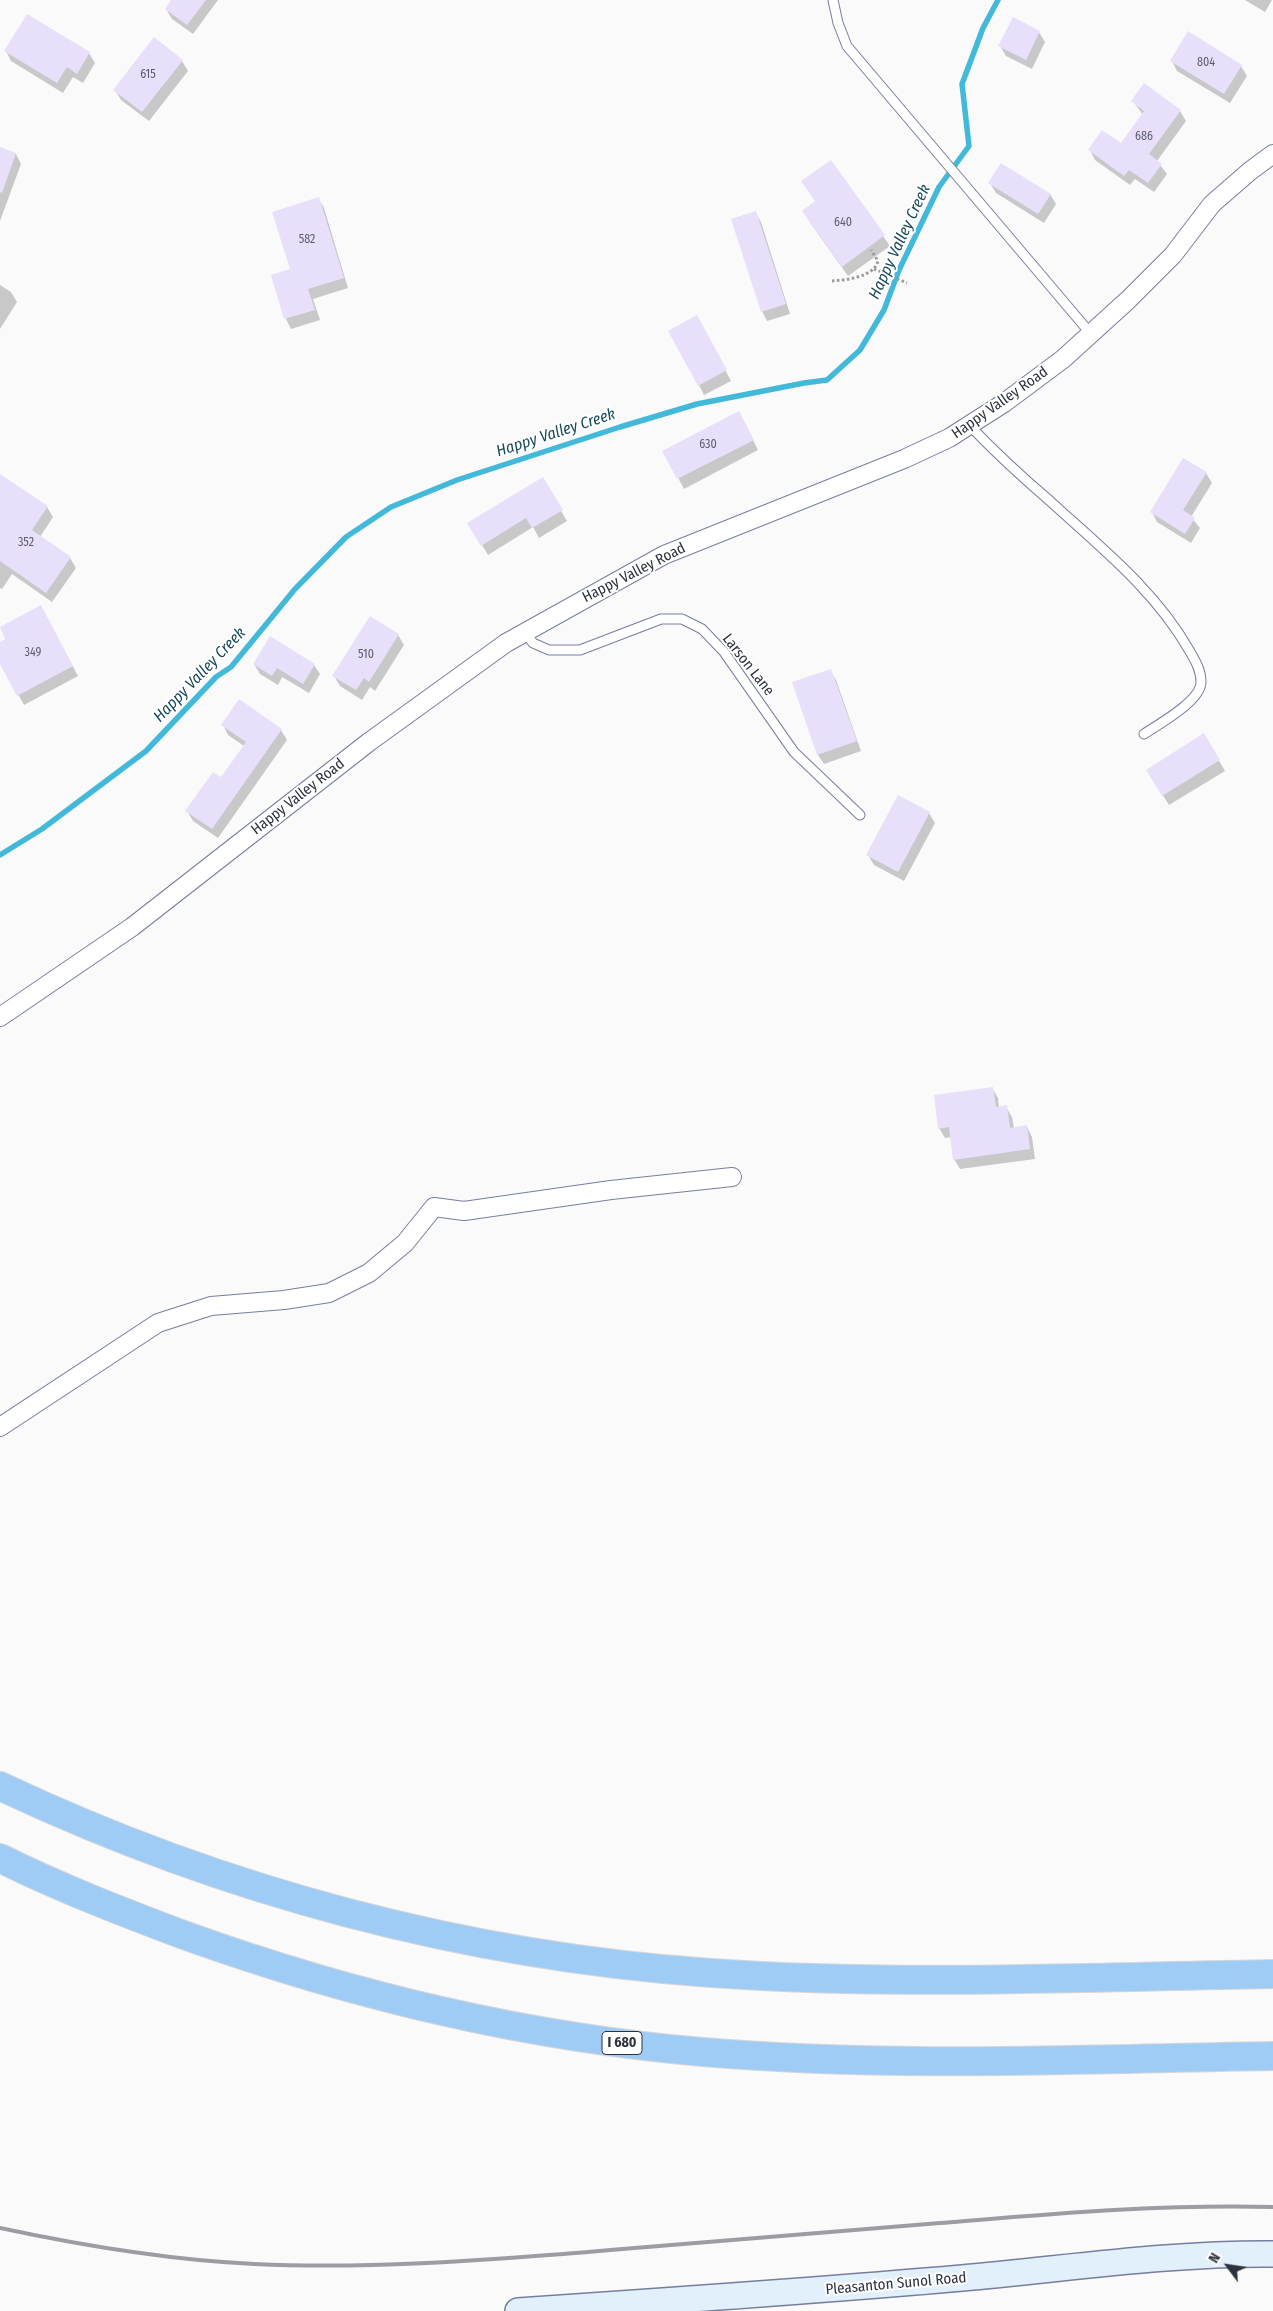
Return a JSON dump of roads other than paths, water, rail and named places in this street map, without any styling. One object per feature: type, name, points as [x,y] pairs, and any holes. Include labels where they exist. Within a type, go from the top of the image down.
[{"type":"highway","points":[[0,1786],[143,1848],[249,1884],[363,1917],[476,1942],[592,1961],[710,1973],[829,1978],[1273,1974]]},
{"type":"highway","name":"I 680","points":[[0,1858],[127,1914],[229,1951],[342,1987],[459,2016],[572,2037],[702,2052],[825,2060],[956,2061],[1273,2056]]},
{"type":"main road","name":"Pleasanton Sunol Road","points":[[518,2311],[856,2287],[1190,2256],[1273,2254]]},
{"type":"street","name":"Happy Valley Road","points":[[0,1017],[132,927],[369,742],[506,643],[664,555],[904,459],[949,438],[1004,404],[1091,334],[1173,255],[1212,204],[1273,154]]},
{"type":"street","points":[[0,1427],[158,1323],[212,1306],[284,1300],[329,1293],[369,1273],[404,1243],[434,1207],[464,1211],[611,1190],[732,1177]]},
{"type":"lane","points":[[833,0],[838,23],[847,46],[1091,334]]},
{"type":"lane","points":[[970,426],[1026,480],[1114,558],[1146,591],[1180,635],[1199,667],[1202,683],[1197,695],[1144,734]]},
{"type":"lane","name":"Larson Lane","points":[[525,632],[534,643],[548,650],[580,650],[661,620],[682,619],[702,629],[724,652],[794,752],[860,815]]},
{"type":"waterway","name":"Happy Valley Creek","points":[[0,855],[42,829],[146,751],[216,677],[231,667],[295,589],[346,537],[391,507],[457,480],[697,404],[827,380],[860,350],[884,310],[899,270],[939,187],[969,146],[962,84],[983,28],[998,0]]},
{"type":"railway","points":[[0,2228],[63,2241],[158,2256],[254,2264],[337,2266],[421,2263],[588,2252],[1106,2210],[1231,2206],[1273,2207]]}]
